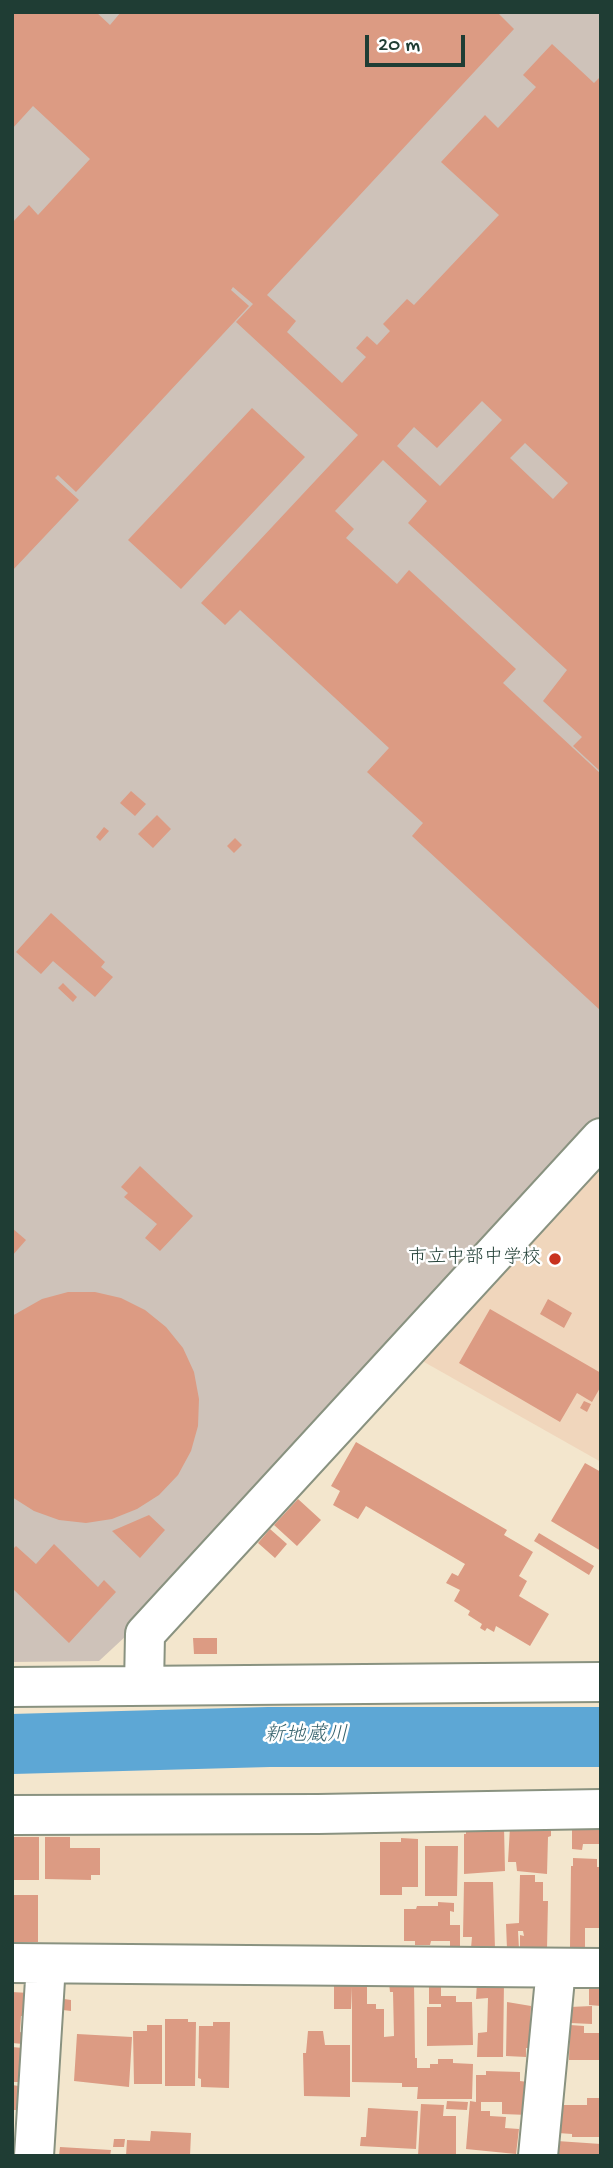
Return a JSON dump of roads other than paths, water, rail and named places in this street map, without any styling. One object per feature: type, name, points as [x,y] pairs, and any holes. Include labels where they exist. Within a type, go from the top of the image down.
[{"type":"street","points":[[144,1686],[145,1634],[601,1138]]},
{"type":"street","points":[[12,1687],[601,1682]]},
{"type":"street","points":[[12,1815],[601,1809]]},
{"type":"street","points":[[34,2156],[29,1964],[601,1968]]},
{"type":"street","points":[[538,2156],[556,1968]]},
{"type":"waterway","name":"新地蔵川","points":[[12,1744],[269,1737],[601,1737]]},
{"type":"place","name":"市立中部中学校","points":[[555,1259]]}]
